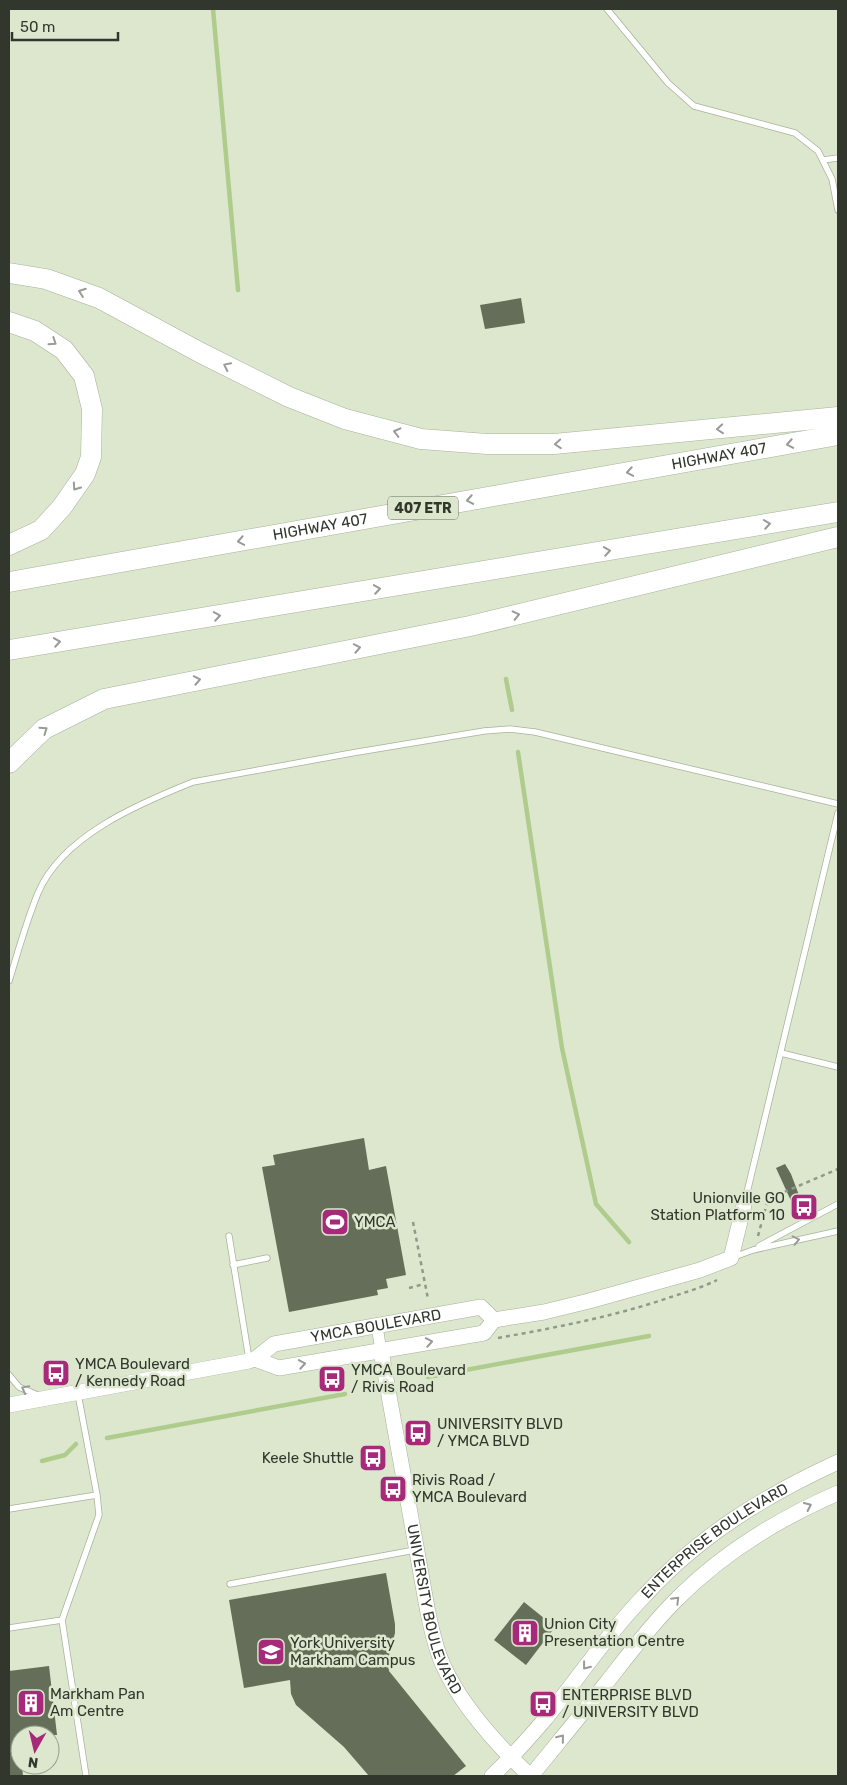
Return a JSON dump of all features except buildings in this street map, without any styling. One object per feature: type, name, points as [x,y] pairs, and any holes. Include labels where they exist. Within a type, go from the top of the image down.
[{"type":"highway","points":[[9,273],[46,279],[99,298],[288,397],[345,419],[421,439],[487,444],[554,444],[838,417]]},
{"type":"highway","points":[[9,322],[35,331],[64,350],[84,376],[92,409],[91,457],[85,474],[62,507],[41,530],[9,545]]},
{"type":"highway","name":"HIGHWAY 407","points":[[9,582],[838,435]]},
{"type":"highway","points":[[9,650],[838,512]]},
{"type":"highway","points":[[9,763],[44,729],[104,699],[470,626],[838,537]]},
{"type":"main road","points":[[732,1258],[744,1205]]},
{"type":"main road","name":"YMCA BOULEVARD","points":[[252,1360],[279,1368],[484,1333],[494,1320],[544,1312],[589,1301],[700,1270],[732,1258]]},
{"type":"main road","name":"YMCA BOULEVARD","points":[[9,1405],[252,1360],[274,1344],[481,1307],[494,1320]]},
{"type":"main road","name":"UNIVERSITY BOULEVARD","points":[[381,1351],[430,1622],[442,1664],[453,1685],[474,1714],[510,1758],[530,1776]]},
{"type":"main road","name":"ENTERPRISE BOULEVARD","points":[[492,1776],[545,1719],[646,1593],[674,1566],[732,1520],[767,1497],[802,1478],[838,1462]]},
{"type":"main road","name":"ENTERPRISE BOULEVARD","points":[[530,1776],[643,1636],[676,1600],[735,1550],[806,1507],[838,1493]]},
{"type":"street","name":"UNIVERSITY BOULEVARD","points":[[377,1326],[381,1351]]},
{"type":"lane","points":[[607,9],[668,83],[694,106],[795,133],[818,151],[832,179],[838,210]]},
{"type":"lane","points":[[823,160],[838,158]]},
{"type":"lane","points":[[9,981],[38,892],[57,861],[78,843],[111,821],[155,797],[193,782],[458,735],[510,730],[535,732],[838,804]]},
{"type":"lane","points":[[744,1205],[838,813]]},
{"type":"lane","points":[[780,1053],[838,1067]]},
{"type":"lane","points":[[732,1258],[753,1250],[838,1204]]},
{"type":"lane","points":[[753,1250],[838,1231]]},
{"type":"lane","points":[[229,1236],[252,1360]]},
{"type":"lane","points":[[233,1264],[267,1258]]},
{"type":"lane","points":[[9,1376],[19,1387],[44,1398]]},
{"type":"lane","points":[[78,1392],[99,1515],[62,1620],[86,1776]]},
{"type":"lane","points":[[9,1509],[97,1496]]},
{"type":"lane","points":[[230,1584],[417,1549]]},
{"type":"lane","points":[[9,1628],[62,1620]]},
{"type":"path","points":[[414,1222],[428,1300]]},
{"type":"path","points":[[409,1288],[425,1284]]},
{"type":"waterway","points":[[213,9],[238,290]]},
{"type":"waterway","points":[[506,679],[512,710]]},
{"type":"waterway","points":[[518,752],[562,1048],[596,1204],[629,1242]]},
{"type":"waterway","points":[[428,1377],[649,1336]]},
{"type":"waterway","points":[[107,1438],[345,1394]]},
{"type":"waterway","points":[[42,1461],[65,1455],[76,1444]]},
{"type":"place","name":"Unionville GO Station Platform 10","points":[[804,1207]]},
{"type":"place","name":"YMCA","points":[[335,1222]]},
{"type":"place","name":"YMCA Boulevard / Kennedy Road","points":[[56,1373]]},
{"type":"place","name":"YMCA Boulevard / Rivis Road","points":[[332,1379]]},
{"type":"place","name":"UNIVERSITY BLVD / YMCA BLVD","points":[[418,1433]]},
{"type":"place","name":"Keele Shuttle","points":[[373,1458]]},
{"type":"place","name":"Rivis Road / YMCA Boulevard","points":[[393,1489]]},
{"type":"place","name":"Union City Presentation Centre","points":[[525,1633]]},
{"type":"place","name":"York University Markham Campus","points":[[271,1652]]},
{"type":"place","name":"Markham Pan Am Centre","points":[[31,1703]]},
{"type":"place","name":"ENTERPRISE BLVD / UNIVERSITY BLVD","points":[[543,1704]]}]
